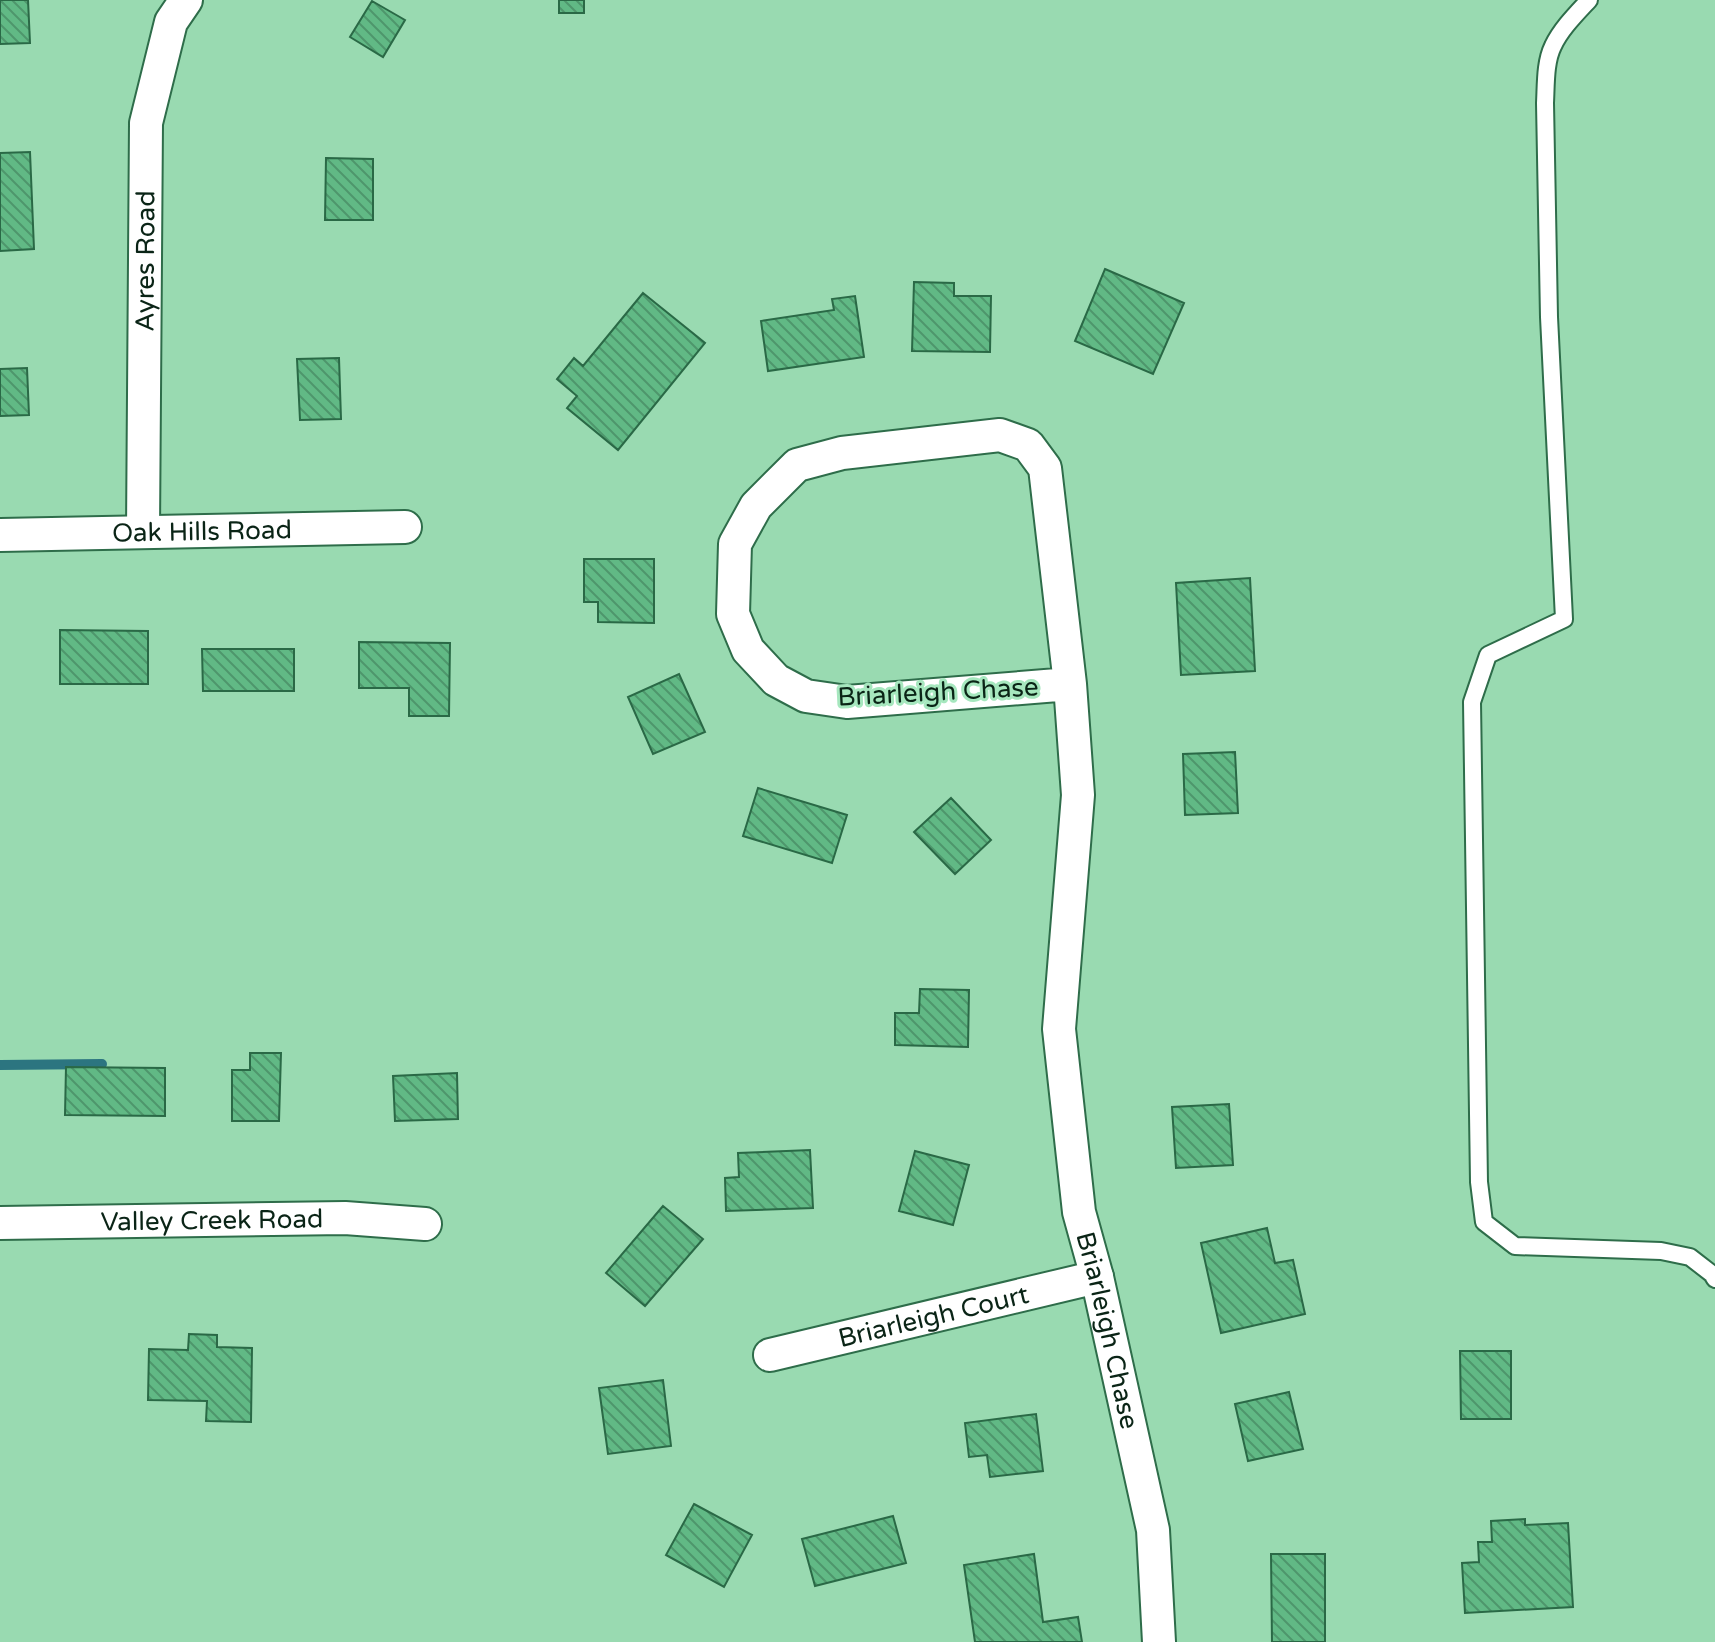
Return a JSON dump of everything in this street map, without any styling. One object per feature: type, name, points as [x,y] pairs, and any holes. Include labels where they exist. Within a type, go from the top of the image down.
[{"type":"street","name":"Ayres Road","points":[[143,531],[146,123],[171,22],[186,0]]},
{"type":"street","name":"Briarleigh Chase","points":[[1070,684],[847,702],[806,696],[776,680],[748,650],[733,614],[735,544],[756,506],[797,465],[842,453],[1000,435],[1028,445],[1045,468],[1070,684],[1078,795],[1059,1029],[1079,1212],[1097,1277],[1153,1530],[1159,1642]]},
{"type":"street","name":"Oak Hills Road","points":[[0,535],[405,527]]},
{"type":"street","name":"Valley Creek Road","points":[[0,1223],[345,1218],[425,1224]]},
{"type":"street","name":"Briarleigh Court","points":[[770,1355],[1097,1277]]},
{"type":"lane","points":[[1589,0],[1552,47],[1545,103],[1549,317],[1564,619],[1488,655],[1472,702],[1479,1182],[1484,1222],[1515,1246],[1661,1251],[1690,1257],[1715,1279]]},
{"type":"building","points":[[0,0],[28,0],[30,43],[0,44]]},
{"type":"building","points":[[559,0],[584,0],[584,13],[559,13]]},
{"type":"building","points":[[372,1],[405,20],[383,57],[350,37]]},
{"type":"building","points":[[30,152],[34,249],[0,251],[0,153]]},
{"type":"building","points":[[326,158],[373,159],[373,220],[325,220]]},
{"type":"building","points":[[1105,269],[1184,303],[1153,374],[1075,341]]},
{"type":"building","points":[[914,282],[954,283],[954,296],[991,296],[990,352],[912,351]]},
{"type":"building","points":[[643,293],[705,343],[618,450],[567,408],[577,396],[557,379],[574,358],[583,366]]},
{"type":"building","points":[[855,296],[864,357],[768,371],[761,321],[834,310],[832,299]]},
{"type":"building","points":[[339,358],[341,419],[300,420],[297,359]]},
{"type":"building","points":[[27,368],[29,415],[0,416],[0,369]]},
{"type":"building","points":[[584,559],[654,559],[654,623],[598,622],[598,602],[584,602]]},
{"type":"building","points":[[1250,578],[1255,671],[1181,675],[1176,583]]},
{"type":"building","points":[[60,630],[148,631],[148,684],[60,684]]},
{"type":"building","points":[[359,642],[450,643],[449,716],[409,716],[409,688],[359,688]]},
{"type":"building","points":[[202,649],[294,649],[294,691],[203,691]]},
{"type":"building","points":[[679,674],[705,732],[653,754],[628,697]]},
{"type":"building","points":[[1235,752],[1238,813],[1185,815],[1183,754]]},
{"type":"building","points":[[758,788],[847,815],[832,863],[743,836]]},
{"type":"building","points":[[951,798],[991,840],[955,874],[914,832]]},
{"type":"building","points":[[920,989],[969,990],[968,1047],[895,1045],[895,1013],[919,1013]]},
{"type":"building","points":[[250,1053],[281,1053],[279,1121],[232,1121],[232,1070],[250,1070]]},
{"type":"building","points":[[66,1067],[165,1068],[165,1116],[65,1115]]},
{"type":"building","points":[[457,1073],[458,1119],[395,1121],[393,1076]]},
{"type":"building","points":[[1229,1104],[1233,1165],[1176,1168],[1172,1107]]},
{"type":"building","points":[[810,1150],[813,1208],[726,1211],[725,1178],[739,1177],[738,1153]]},
{"type":"building","points":[[915,1151],[969,1165],[953,1225],[899,1211]]},
{"type":"building","points":[[663,1206],[703,1239],[645,1306],[606,1273]]},
{"type":"building","points":[[1267,1228],[1275,1263],[1293,1260],[1305,1314],[1221,1333],[1201,1243]]},
{"type":"building","points":[[189,1334],[217,1335],[217,1347],[252,1348],[251,1422],[206,1421],[207,1401],[148,1400],[149,1349],[188,1350]]},
{"type":"building","points":[[1460,1351],[1511,1351],[1511,1419],[1461,1419]]},
{"type":"building","points":[[663,1380],[671,1446],[608,1454],[599,1388]]},
{"type":"building","points":[[1289,1392],[1303,1449],[1248,1461],[1235,1404]]},
{"type":"building","points":[[1036,1414],[1043,1471],[990,1477],[987,1455],[969,1457],[965,1423]]},
{"type":"building","points":[[694,1504],[752,1535],[724,1587],[666,1555]]},
{"type":"building","points":[[893,1516],[906,1563],[815,1586],[802,1539]]},
{"type":"building","points":[[1525,1519],[1525,1525],[1568,1523],[1573,1607],[1465,1613],[1462,1563],[1479,1562],[1478,1542],[1492,1542],[1491,1521]]},
{"type":"building","points":[[1034,1554],[1043,1622],[1078,1617],[1082,1642],[975,1642],[964,1565]]},
{"type":"building","points":[[1271,1554],[1325,1554],[1325,1642],[1272,1642]]},
{"type":"waterway","points":[[0,1065],[102,1064]]}]
